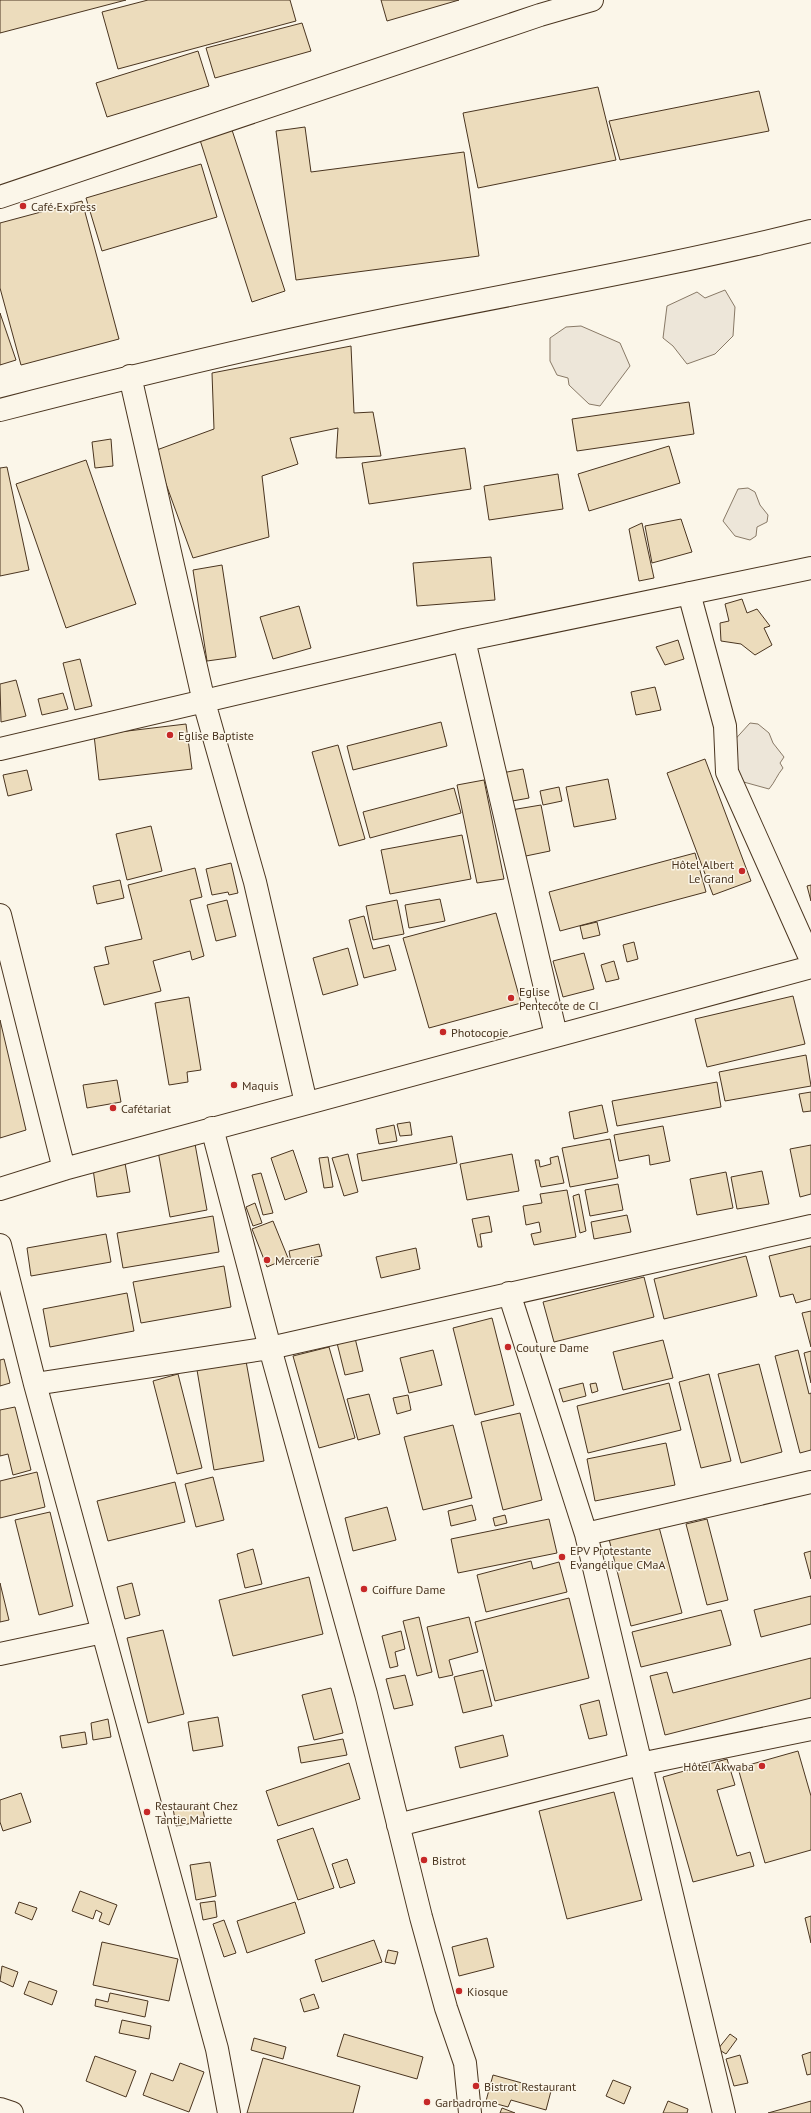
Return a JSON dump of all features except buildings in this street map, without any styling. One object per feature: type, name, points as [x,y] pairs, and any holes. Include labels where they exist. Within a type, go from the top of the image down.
[{"type":"street","points":[[0,197],[538,7],[592,0]]},
{"type":"street","points":[[0,410],[130,376],[395,318],[738,250],[811,231]]},
{"type":"street","points":[[130,376],[204,702],[255,882],[306,1103]]},
{"type":"street","points":[[0,749],[464,640],[811,568]]},
{"type":"street","points":[[689,593],[725,726],[727,772],[811,960]]},
{"type":"street","points":[[464,640],[556,1035]]},
{"type":"street","points":[[0,915],[64,1169]]},
{"type":"street","points":[[0,1188],[212,1128],[811,966]]},
{"type":"street","points":[[212,1128],[270,1348],[366,1694],[398,1825],[446,2008],[465,2063],[470,2113]]},
{"type":"street","points":[[35,1384],[270,1348],[811,1226]]},
{"type":"street","points":[[0,1245],[35,1384],[217,2050],[229,2113]]},
{"type":"street","points":[[509,1293],[586,1534],[724,2113]]},
{"type":"street","points":[[586,1534],[811,1482]]},
{"type":"street","points":[[0,1654],[103,1632]]},
{"type":"street","points":[[398,1825],[640,1764],[811,1729]]},
{"type":"street","points":[[0,2109],[12,2113]]},
{"type":"shaded area","points":[[725,290],[735,307],[733,336],[715,354],[687,364],[673,346],[663,338],[667,306],[697,292],[705,298]]},
{"type":"shaded area","points":[[581,326],[620,343],[630,366],[600,406],[589,404],[569,385],[568,378],[557,375],[550,361],[550,338],[566,327]]},
{"type":"shaded area","points":[[748,488],[755,492],[760,505],[768,515],[767,522],[757,527],[756,536],[750,540],[735,536],[723,521],[738,489]]},
{"type":"shaded area","points":[[750,723],[758,724],[769,733],[773,743],[784,757],[780,763],[783,768],[769,789],[740,781],[730,745]]},
{"type":"place","name":"Café Express","points":[[23,206]]},
{"type":"place","name":"Eglise Baptiste","points":[[170,735]]},
{"type":"place","name":"Hôtel Albert Le Grand","points":[[742,871]]},
{"type":"place","name":"Eglise Pentecôte de CI","points":[[511,998]]},
{"type":"place","name":"Photocopie","points":[[443,1032]]},
{"type":"place","name":"Maquis","points":[[234,1085]]},
{"type":"place","name":"Cafétariat","points":[[113,1108]]},
{"type":"place","name":"Mercerie","points":[[267,1260]]},
{"type":"place","name":"Couture Dame","points":[[508,1347]]},
{"type":"place","name":"EPV Protestante Evangélique CMaA","points":[[562,1557]]},
{"type":"place","name":"Coiffure Dame","points":[[364,1589]]},
{"type":"place","name":"Hôtel Akwaba","points":[[762,1766]]},
{"type":"place","name":"Restaurant Chez Tantie Mariette","points":[[147,1812]]},
{"type":"place","name":"Bistrot","points":[[424,1860]]},
{"type":"place","name":"Kiosque","points":[[459,1991]]},
{"type":"place","name":"Bistrot Restaurant","points":[[476,2086]]},
{"type":"place","name":"Garbadrome","points":[[427,2102]]}]
